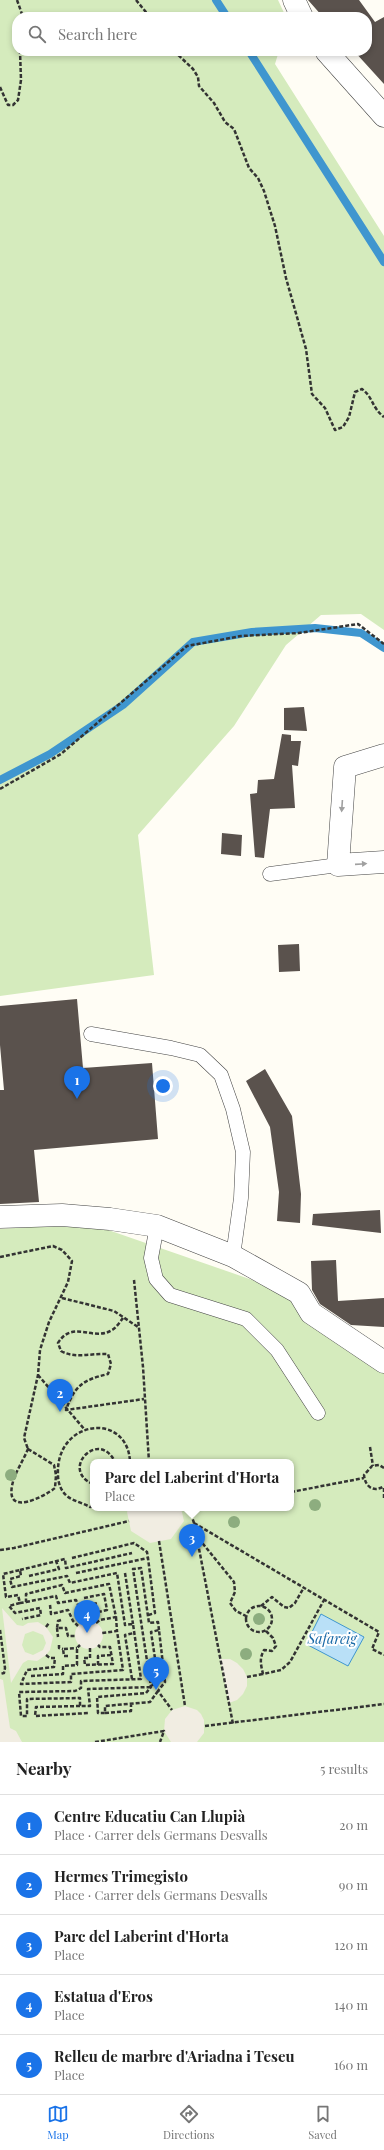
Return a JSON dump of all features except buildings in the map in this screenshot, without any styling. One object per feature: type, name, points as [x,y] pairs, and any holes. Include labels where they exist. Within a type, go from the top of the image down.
[{"type":"street","points":[[294,0],[300,12]]},
{"type":"street","points":[[330,56],[384,116]]},
{"type":"street","points":[[384,756],[345,767],[338,865],[384,862]]},
{"type":"street","points":[[0,1217],[62,1215],[110,1219],[157,1226],[233,1256],[299,1293],[311,1313],[384,1362]]},
{"type":"lane","points":[[270,874],[338,865]]},
{"type":"lane","points":[[91,1034],[171,1048],[200,1055],[221,1075],[233,1109],[243,1152],[241,1198],[233,1256]]},
{"type":"lane","points":[[157,1226],[151,1258],[156,1279],[170,1295],[246,1319],[277,1350],[318,1413]]},
{"type":"path","points":[[17,0],[21,12]]},
{"type":"path","points":[[136,0],[146,12]]},
{"type":"path","points":[[0,87],[8,105],[13,105],[18,100],[21,80],[20,56]]},
{"type":"path","points":[[179,56],[193,69],[198,77],[199,86],[214,103],[225,122],[234,129],[248,168],[258,178],[264,191],[275,226],[286,278],[306,349],[312,394],[325,408],[335,430],[343,427],[348,417],[355,392],[358,389],[362,389],[367,393],[376,411],[384,417]]},
{"type":"path","points":[[0,789],[61,754],[187,646],[241,636],[299,633],[358,624],[384,644]]},
{"type":"path","points":[[0,1257],[53,1246],[62,1250],[72,1261],[68,1282],[62,1298],[49,1322],[40,1350],[38,1375],[24,1438],[28,1449],[54,1465],[56,1475],[55,1488]]},
{"type":"path","points":[[133,1274],[143,1367],[149,1459]]},
{"type":"path","points":[[62,1298],[114,1311],[138,1327]]},
{"type":"path","points":[[66,1410],[71,1397],[82,1383],[92,1378],[108,1374],[111,1364],[108,1354],[91,1353],[71,1356],[61,1351],[58,1343],[62,1336],[73,1330],[102,1334],[113,1330],[123,1318]]},
{"type":"path","points":[[38,1375],[66,1410],[76,1418],[85,1430]]},
{"type":"path","points":[[66,1410],[144,1399]]},
{"type":"path","points":[[90,1507],[67,1496],[58,1484],[57,1466],[67,1440],[85,1430],[93,1428],[116,1432],[124,1441],[130,1455],[130,1459]]},
{"type":"path","points":[[370,1447],[373,1466]]},
{"type":"path","points":[[28,1449],[12,1485],[11,1493],[14,1499],[20,1502],[34,1501],[45,1496],[55,1488],[61,1488]]},
{"type":"path","points":[[90,1482],[82,1476],[80,1470],[80,1462],[84,1456],[90,1451],[98,1449],[106,1450],[113,1459]]},
{"type":"path","points":[[384,1468],[373,1466],[368,1468],[364,1478],[366,1483],[371,1488],[375,1489],[384,1487],[384,1500]]},
{"type":"path","points":[[294,1491],[364,1478]]},
{"type":"path","points":[[190,1511],[194,1523],[234,1724]]},
{"type":"path","points":[[0,1550],[129,1522]]},
{"type":"path","points":[[194,1523],[303,1589],[380,1632],[372,1649],[384,1655]]},
{"type":"path","points":[[195,1534],[234,1582],[236,1592],[230,1603],[236,1611],[246,1616]]},
{"type":"path","points":[[159,1542],[185,1706]]},
{"type":"path","points":[[72,1558],[134,1543],[147,1552],[155,1613],[148,1615]]},
{"type":"path","points":[[20,1603],[18,1595],[6,1597],[2,1574],[65,1559],[66,1568],[132,1553]]},
{"type":"path","points":[[76,1574],[148,1558]]},
{"type":"path","points":[[29,1576],[59,1569],[56,1561]]},
{"type":"path","points":[[105,1713],[105,1706],[150,1702],[165,1682],[158,1622],[149,1623],[141,1568],[133,1569],[151,1687]]},
{"type":"path","points":[[20,1570],[21,1576],[10,1579],[12,1587],[67,1576],[70,1583],[117,1573],[124,1625],[133,1624]]},
{"type":"path","points":[[80,1706],[80,1698],[27,1699],[27,1716],[21,1716],[19,1692],[75,1691],[81,1688],[81,1681],[141,1679],[125,1572]]},
{"type":"path","points":[[26,1602],[26,1594],[62,1585],[65,1592],[109,1584],[116,1617],[123,1670],[71,1674],[71,1682],[21,1684],[27,1670],[54,1667],[55,1658],[50,1658],[46,1655]]},
{"type":"path","points":[[261,1606],[269,1610],[272,1615],[272,1621],[266,1630],[256,1632],[252,1630],[246,1621],[246,1616],[252,1608],[261,1606],[272,1597],[284,1608],[289,1608],[295,1603],[303,1589]]},
{"type":"path","points":[[84,1598],[104,1594],[107,1610],[85,1615],[86,1621]]},
{"type":"path","points":[[22,1619],[41,1615],[40,1608],[15,1613],[10,1606],[56,1596],[58,1603],[76,1600],[79,1607],[98,1603]]},
{"type":"path","points":[[247,1677],[282,1670],[290,1662],[324,1600]]},
{"type":"path","points":[[50,1605],[51,1614],[68,1610],[73,1621],[78,1626]]},
{"type":"path","points":[[96,1623],[100,1620],[116,1617]]},
{"type":"path","points":[[58,1637],[58,1621],[61,1620]]},
{"type":"path","points":[[46,1627],[49,1623]]},
{"type":"path","points":[[58,1628],[66,1628],[68,1636],[75,1636]]},
{"type":"path","points":[[0,1630],[5,1670],[0,1674]]},
{"type":"path","points":[[102,1633],[118,1630]]},
{"type":"path","points":[[131,1704],[130,1711],[98,1713],[98,1697],[146,1693],[158,1678],[151,1632],[159,1630]]},
{"type":"path","points":[[263,1674],[260,1661],[264,1650],[272,1651],[276,1646],[273,1638],[266,1630]]},
{"type":"path","points":[[132,1679],[125,1634],[134,1633]]},
{"type":"path","points":[[2,1644],[7,1643]]},
{"type":"path","points":[[59,1644],[59,1648],[63,1649],[76,1648],[80,1645]]},
{"type":"path","points":[[90,1648],[90,1658],[84,1658],[85,1665],[112,1664],[110,1647],[100,1647],[98,1645]]},
{"type":"path","points":[[31,1676],[63,1674],[63,1666],[77,1665],[76,1648]]},
{"type":"path","points":[[63,1649],[64,1656],[68,1656]]},
{"type":"path","points":[[98,1665],[98,1656],[112,1655]]},
{"type":"path","points":[[90,1713],[35,1716],[36,1707],[90,1706],[88,1689],[151,1687]]},
{"type":"path","points":[[158,1692],[172,1710]]},
{"type":"path","points":[[205,1726],[234,1724],[384,1704]]},
{"type":"path","points":[[95,1742],[164,1731],[160,1742]]},
{"type":"green space","points":[[0,0],[278,0],[284,12],[12,12],[12,56],[277,56],[275,64],[384,236],[384,630],[361,614],[321,615],[286,645],[234,726],[138,835],[154,975],[0,996]]},
{"type":"green space","points":[[88,1223],[267,1285],[300,1305],[384,1371],[384,1742],[0,1742],[0,1229]]},
{"type":"shaded area","points":[[182,1511],[184,1521],[171,1539],[150,1543],[131,1531],[127,1512]]},
{"type":"shaded area","points":[[2,1608],[17,1625],[23,1626],[28,1623],[38,1622],[46,1627],[53,1637],[50,1650],[46,1655],[37,1661],[28,1660],[23,1663],[11,1683]],"holes":[[[33,1631],[43,1635],[46,1643],[43,1650],[33,1655],[25,1652],[22,1645],[25,1634]]]},
{"type":"shaded area","points":[[89,1621],[99,1625],[103,1635],[99,1645],[89,1649],[79,1645],[75,1635],[79,1625]]},
{"type":"shaded area","points":[[220,1659],[230,1659],[237,1663],[243,1669],[247,1677],[247,1686],[243,1694],[237,1700],[229,1703]]},
{"type":"shaded area","points":[[0,1679],[3,1680],[10,1728],[16,1731],[22,1742],[0,1742]]},
{"type":"shaded area","points":[[185,1706],[197,1710],[201,1714],[204,1720],[204,1733],[197,1742],[171,1742],[164,1731],[165,1719],[172,1710]]},
{"type":"water","name":"Safareig","points":[[321,1614],[364,1637],[348,1666],[306,1644]]},
{"type":"waterway","points":[[216,0],[224,12]]},
{"type":"waterway","points":[[252,56],[384,262]]},
{"type":"waterway","points":[[0,780],[50,754],[123,705],[193,642],[252,632],[315,628],[361,633],[384,648]]},
{"type":"place","name":"Centre Educatiu Can Llupià","points":[[77,1099]]},
{"type":"place","name":"Hermes Trimegisto","points":[[60,1412]]},
{"type":"place","name":"Parc del Laberint d'Horta","points":[[192,1557]]},
{"type":"place","name":"Estatua d'Eros","points":[[87,1633]]},
{"type":"place","name":"Relleu de marbre d'Ariadna i Teseu","points":[[156,1690]]}]
